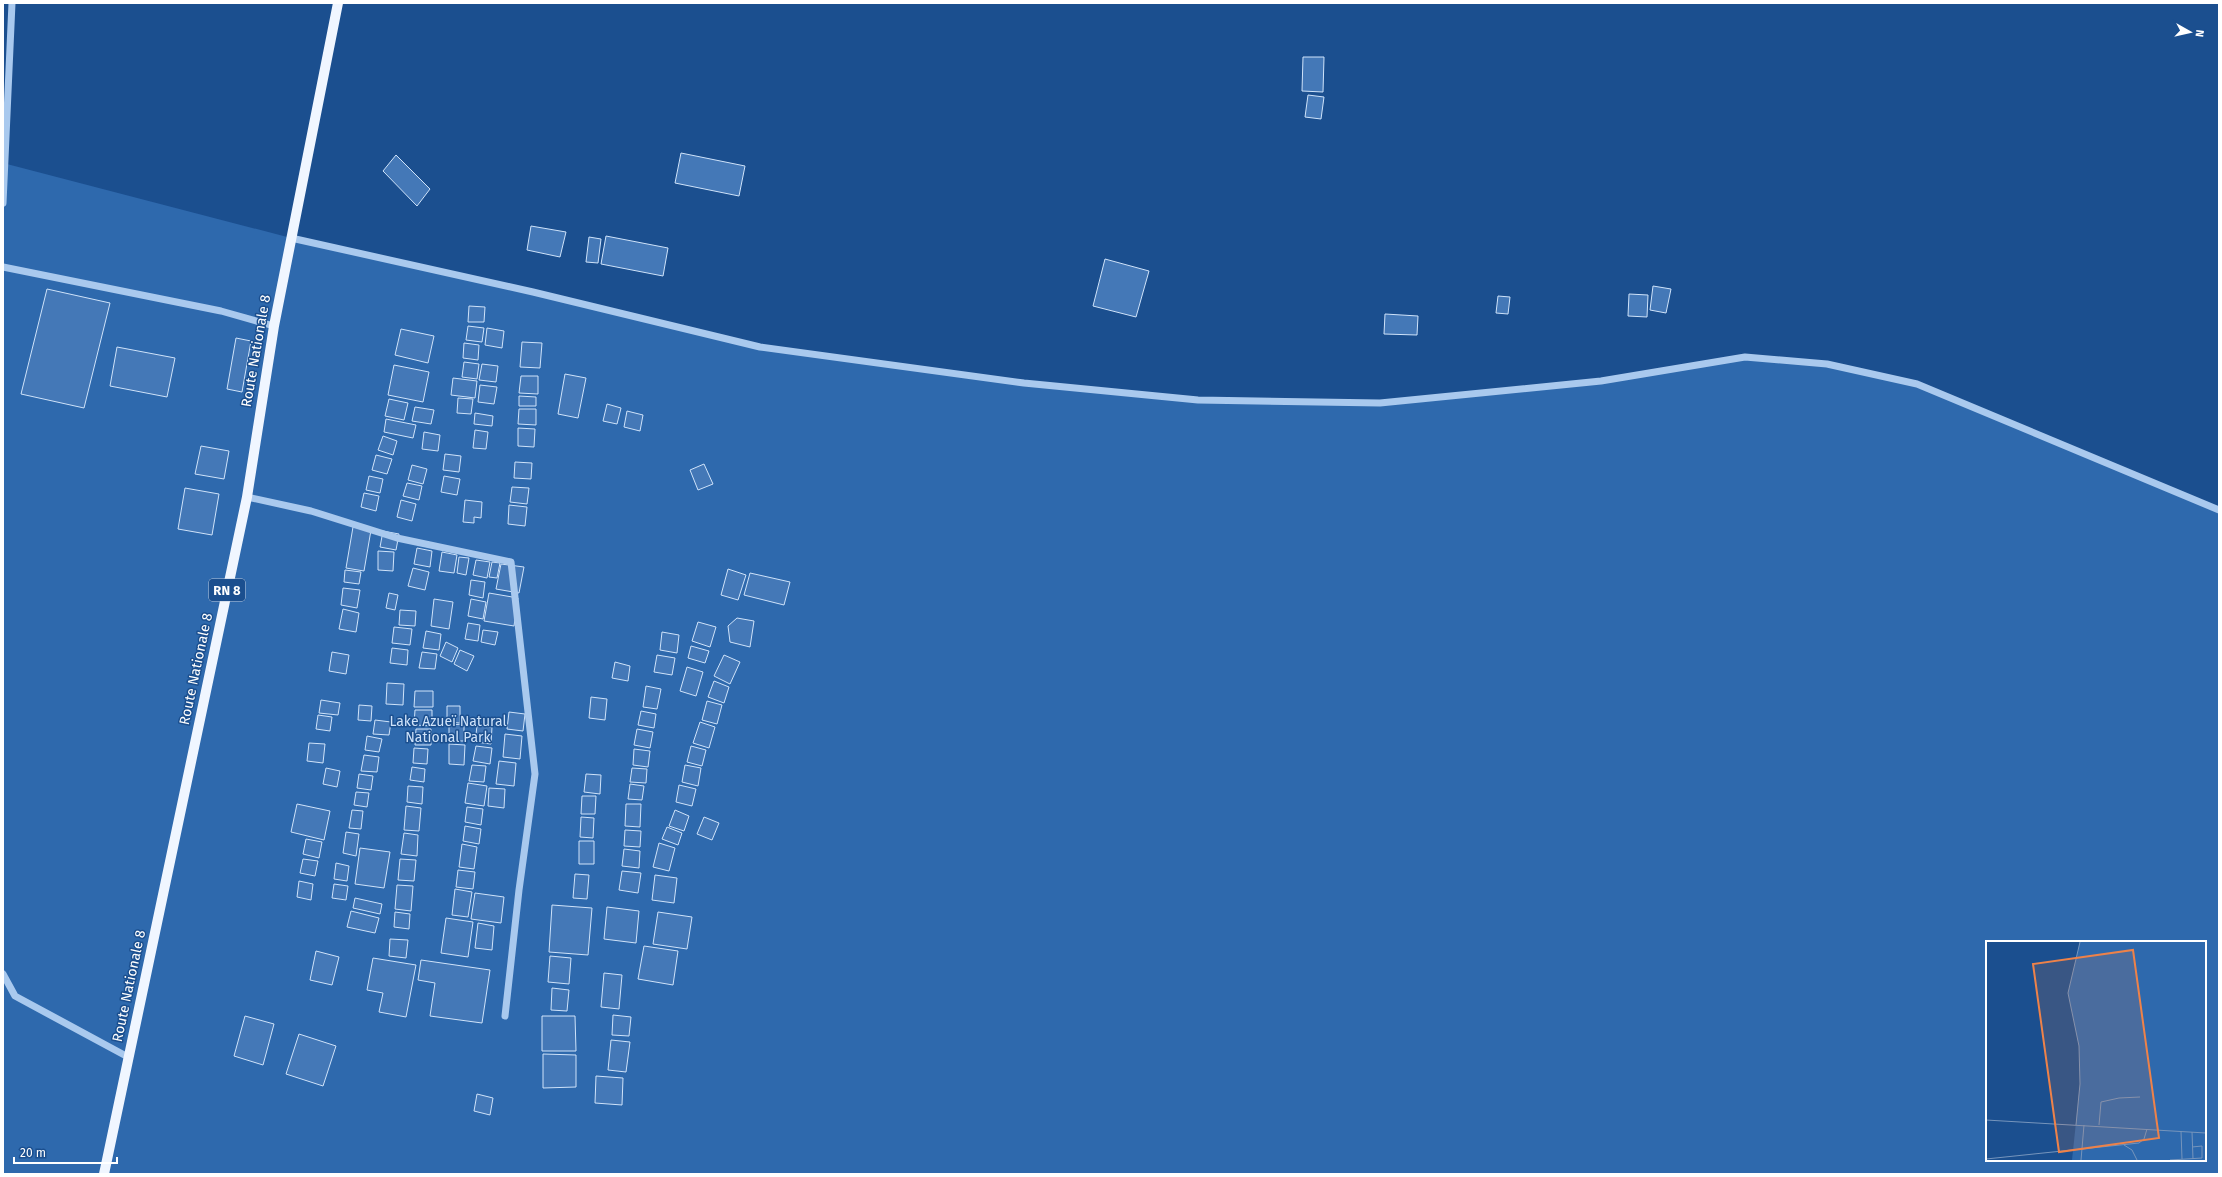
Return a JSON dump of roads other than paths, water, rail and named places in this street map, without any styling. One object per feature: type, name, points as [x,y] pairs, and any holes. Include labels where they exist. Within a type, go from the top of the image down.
[{"type":"main road","name":"Route Nationale 8","points":[[104,1174],[247,497],[274,326],[338,3]]},
{"type":"street","points":[[3,203],[12,3]]},
{"type":"street","points":[[291,238],[533,292],[760,347],[1024,383],[1198,400],[1380,403],[1601,381],[1745,357],[1827,364],[1917,384],[2219,510]]},
{"type":"street","points":[[3,267],[221,311],[274,326]]},
{"type":"street","points":[[247,497],[311,511],[398,538],[511,562],[535,774],[519,890],[505,1016]]},
{"type":"street","points":[[3,974],[15,996],[128,1057]]},
{"type":"park label","name":"Lake Azueï Natural National Park","points":[[448,730]]}]
